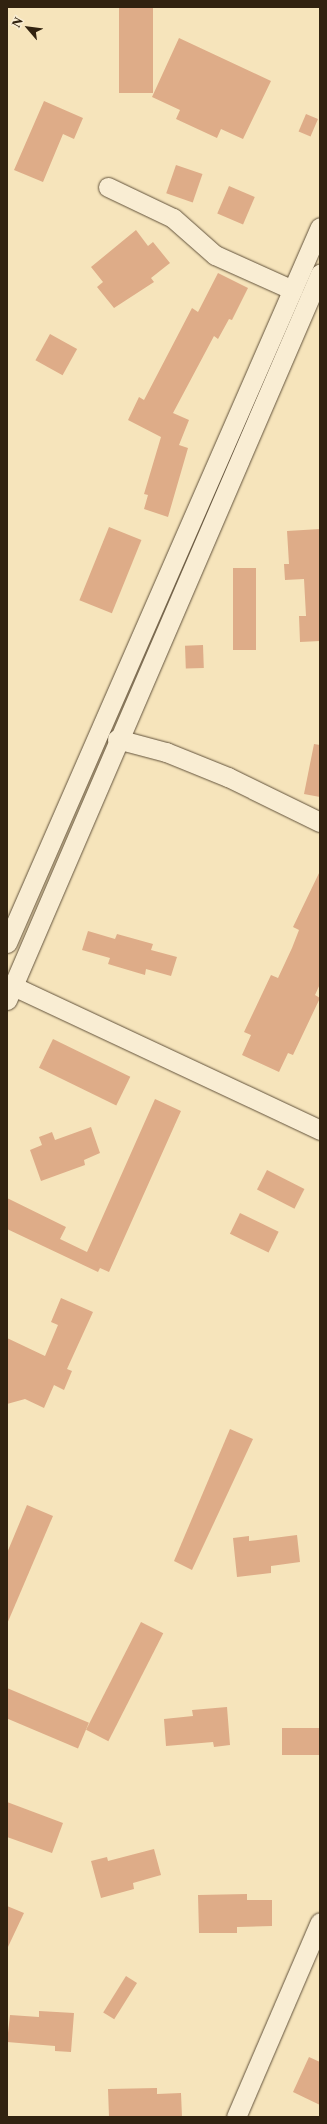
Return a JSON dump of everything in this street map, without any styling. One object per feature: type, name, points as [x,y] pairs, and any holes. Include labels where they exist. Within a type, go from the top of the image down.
[{"type":"street","points":[[108,187],[173,218],[215,255],[293,290]]},
{"type":"street","points":[[7,944],[320,227]]},
{"type":"street","points":[[320,274],[257,422],[117,739],[10,993],[320,1130]]},
{"type":"street","points":[[239,414],[257,422]]},
{"type":"street","points":[[117,739],[166,752],[228,777],[320,822]]},
{"type":"street","points":[[236,2117],[320,1922]]},
{"type":"building","points":[[119,7],[153,7],[153,93],[119,93]]},
{"type":"building","points":[[179,38],[271,81],[243,139],[221,129],[217,138],[176,119],[180,110],[152,97]]},
{"type":"building","points":[[44,101],[83,118],[74,139],[63,134],[43,182],[14,170]]},
{"type":"building","points":[[306,114],[318,119],[311,137],[299,131]]},
{"type":"building","points":[[176,165],[202,174],[193,202],[166,193]]},
{"type":"building","points":[[229,186],[255,197],[243,225],[217,214]]},
{"type":"building","points":[[136,230],[148,246],[153,242],[170,263],[151,278],[154,282],[114,308],[97,287],[103,282],[91,267]]},
{"type":"building","points":[[218,273],[248,288],[232,320],[229,319],[218,339],[214,336],[173,413],[189,420],[179,445],[188,448],[168,517],[144,509],[148,495],[144,494],[161,437],[128,420],[139,397],[144,400],[192,308],[198,312]]},
{"type":"building","points":[[50,334],[77,349],[63,375],[35,360]]},
{"type":"building","points":[[109,527],[141,540],[112,613],[79,600]]},
{"type":"building","points":[[320,529],[320,641],[300,642],[299,616],[306,616],[304,579],[285,580],[284,564],[289,564],[287,531]]},
{"type":"building","points":[[233,568],[256,568],[256,650],[233,650]]},
{"type":"building","points":[[203,645],[204,668],[186,669],[185,646]]},
{"type":"building","points":[[314,744],[320,745],[320,797],[304,794]]},
{"type":"building","points":[[320,871],[320,984],[315,995],[320,998],[293,1055],[288,1053],[279,1072],[242,1055],[251,1035],[244,1032],[271,975],[278,978],[299,930],[293,927]]},
{"type":"building","points":[[88,931],[115,939],[117,934],[153,944],[151,950],[177,957],[171,976],[146,969],[145,975],[108,964],[110,958],[82,950]]},
{"type":"building","points":[[53,1039],[130,1077],[116,1105],[39,1068]]},
{"type":"building","points":[[155,1099],[181,1111],[109,1272],[100,1268],[98,1272],[7,1229],[7,1198],[66,1227],[60,1239],[87,1252]]},
{"type":"building","points":[[91,1127],[100,1153],[84,1160],[85,1165],[41,1181],[30,1150],[42,1145],[39,1137],[52,1132],[55,1140]]},
{"type":"building","points":[[267,1170],[304,1189],[294,1209],[257,1190]]},
{"type":"building","points":[[240,1213],[279,1232],[269,1253],[230,1234]]},
{"type":"building","points":[[61,1298],[93,1312],[67,1369],[72,1371],[64,1390],[54,1385],[44,1408],[25,1399],[7,1404],[7,1338],[45,1356],[58,1325],[51,1322]]},
{"type":"building","points":[[230,1429],[253,1439],[192,1570],[174,1561]]},
{"type":"building","points":[[27,1505],[53,1516],[7,1624],[7,1553]]},
{"type":"building","points":[[297,1535],[300,1562],[271,1566],[271,1573],[237,1577],[233,1538],[249,1536],[249,1541]]},
{"type":"building","points":[[141,1622],[163,1633],[108,1741],[86,1730]]},
{"type":"building","points":[[7,1688],[89,1723],[78,1749],[7,1718]]},
{"type":"building","points":[[227,1707],[230,1745],[214,1747],[213,1742],[166,1746],[164,1719],[193,1716],[192,1710]]},
{"type":"building","points":[[282,1728],[320,1728],[320,1755],[282,1755]]},
{"type":"building","points":[[7,1802],[63,1823],[52,1853],[7,1837]]},
{"type":"building","points":[[154,1849],[161,1875],[133,1883],[134,1889],[101,1898],[91,1861],[107,1857],[108,1861]]},
{"type":"building","points":[[247,1894],[247,1900],[272,1900],[272,1926],[237,1927],[237,1933],[199,1933],[198,1895]]},
{"type":"building","points":[[7,1906],[24,1913],[7,1949]]},
{"type":"building","points":[[126,1976],[137,1983],[114,2019],[103,2012]]},
{"type":"building","points":[[39,2011],[74,2013],[71,2052],[55,2051],[55,2046],[7,2042],[10,2015],[39,2017]]},
{"type":"building","points":[[309,2057],[320,2062],[320,2105],[293,2092]]},
{"type":"building","points":[[157,2088],[157,2094],[181,2093],[182,2117],[109,2117],[108,2089]]}]
